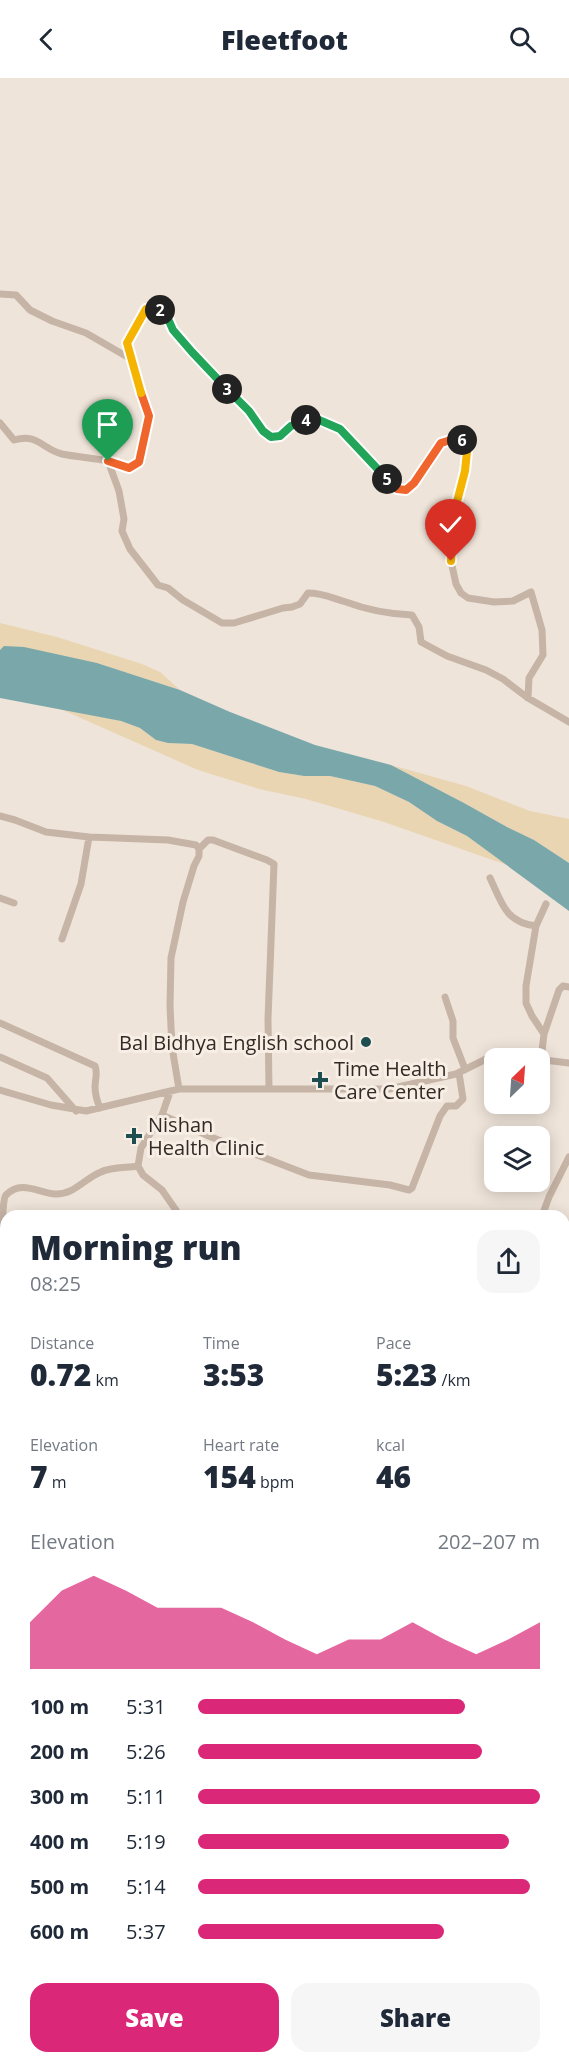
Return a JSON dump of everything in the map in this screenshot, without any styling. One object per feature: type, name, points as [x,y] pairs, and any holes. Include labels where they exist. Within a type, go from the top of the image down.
[{"type":"street","points":[[0,294],[16,296],[30,310],[52,321],[86,333],[131,359]]},
{"type":"street","points":[[0,423],[14,440],[25,436],[59,453],[108,461],[129,468],[139,462],[149,416],[127,343],[146,309],[165,312],[173,330],[249,411],[263,431],[271,437],[280,436],[291,426],[312,417],[320,419],[340,429],[397,489],[406,490],[414,483],[441,443],[457,438],[468,442],[465,471],[453,517],[451,561],[456,584],[461,593],[468,597],[494,602],[513,601],[531,592],[542,630],[543,655],[529,678],[528,698]]},
{"type":"street","points":[[108,461],[119,491],[124,519],[122,531],[130,549],[158,585],[168,588],[183,600],[222,623],[234,623],[283,608],[292,608],[300,604],[309,593],[320,593],[387,614],[412,615],[419,627],[421,642],[447,656],[486,670],[503,679],[528,698],[569,723]]},
{"type":"street","points":[[0,816],[46,832],[89,837],[168,840],[192,843],[199,849]]},
{"type":"street","points":[[62,939],[81,884],[89,837]]},
{"type":"street","points":[[179,1089],[172,1047],[171,958],[183,902],[199,849],[208,840],[274,864],[268,1010],[269,1089]]},
{"type":"street","points":[[490,878],[511,918],[524,925],[536,926]]},
{"type":"street","points":[[0,898],[14,903]]},
{"type":"street","points":[[544,1034],[526,1003],[527,977],[536,926],[546,904]]},
{"type":"street","points":[[542,1048],[544,1034],[559,990],[563,986],[569,987]]},
{"type":"street","points":[[162,1115],[220,1141],[309,1175],[390,1185],[409,1190],[412,1188],[440,1116],[447,1106],[456,1106],[463,1099],[462,1071],[453,1038],[453,1021],[445,997]]},
{"type":"street","points":[[0,1023],[95,1066],[97,1072],[95,1098],[100,1108]]},
{"type":"street","points":[[0,1057],[47,1078],[76,1111]]},
{"type":"street","points":[[0,1090],[76,1111],[86,1111],[179,1089],[389,1089],[432,1081],[462,1071],[484,1060]]},
{"type":"street","points":[[550,1060],[569,1063]]},
{"type":"street","points":[[170,1092],[162,1115],[141,1148],[138,1166],[143,1175],[162,1190],[176,1210]]},
{"type":"street","points":[[544,1210],[569,1157]]},
{"type":"street","points":[[4,1210],[3,1199],[9,1192],[26,1187],[56,1194],[66,1192],[101,1172],[138,1166]]},
{"type":"sand","points":[[0,623],[57,637],[142,664],[160,672],[180,690],[97,663],[0,650]]},
{"type":"sand","points":[[56,707],[121,721],[140,728],[156,740],[192,744],[279,772],[304,776],[330,776],[375,786],[409,802],[437,821],[467,836],[507,865],[384,822],[306,799],[259,789],[198,770]]},
{"type":"sand","points":[[391,765],[466,786],[530,811],[569,819],[569,863],[534,840]]},
{"type":"water","points":[[4,646],[24,647],[97,663],[180,690],[315,745],[391,765],[534,840],[569,863],[569,911],[467,836],[437,821],[409,802],[375,786],[330,776],[304,776],[279,772],[192,744],[156,740],[140,728],[121,721],[0,698],[0,650]]},
{"type":"place","name":"Bal Bidhya English school","points":[[366,1042]]},
{"type":"place","name":"Time Health Care Center","points":[[320,1080]]},
{"type":"place","name":"Nishan Health Clinic","points":[[134,1136]]},
{"type":"route","points":[[108,461],[129,468],[139,462],[149,416],[127,343],[146,309],[156,309],[165,312],[173,330],[237,401],[249,411],[263,431],[271,437],[280,436],[291,426],[312,417],[320,419],[340,429],[397,489],[406,490],[414,483],[441,443],[457,438],[468,442],[465,471],[453,517],[454,540],[451,561]]}]
